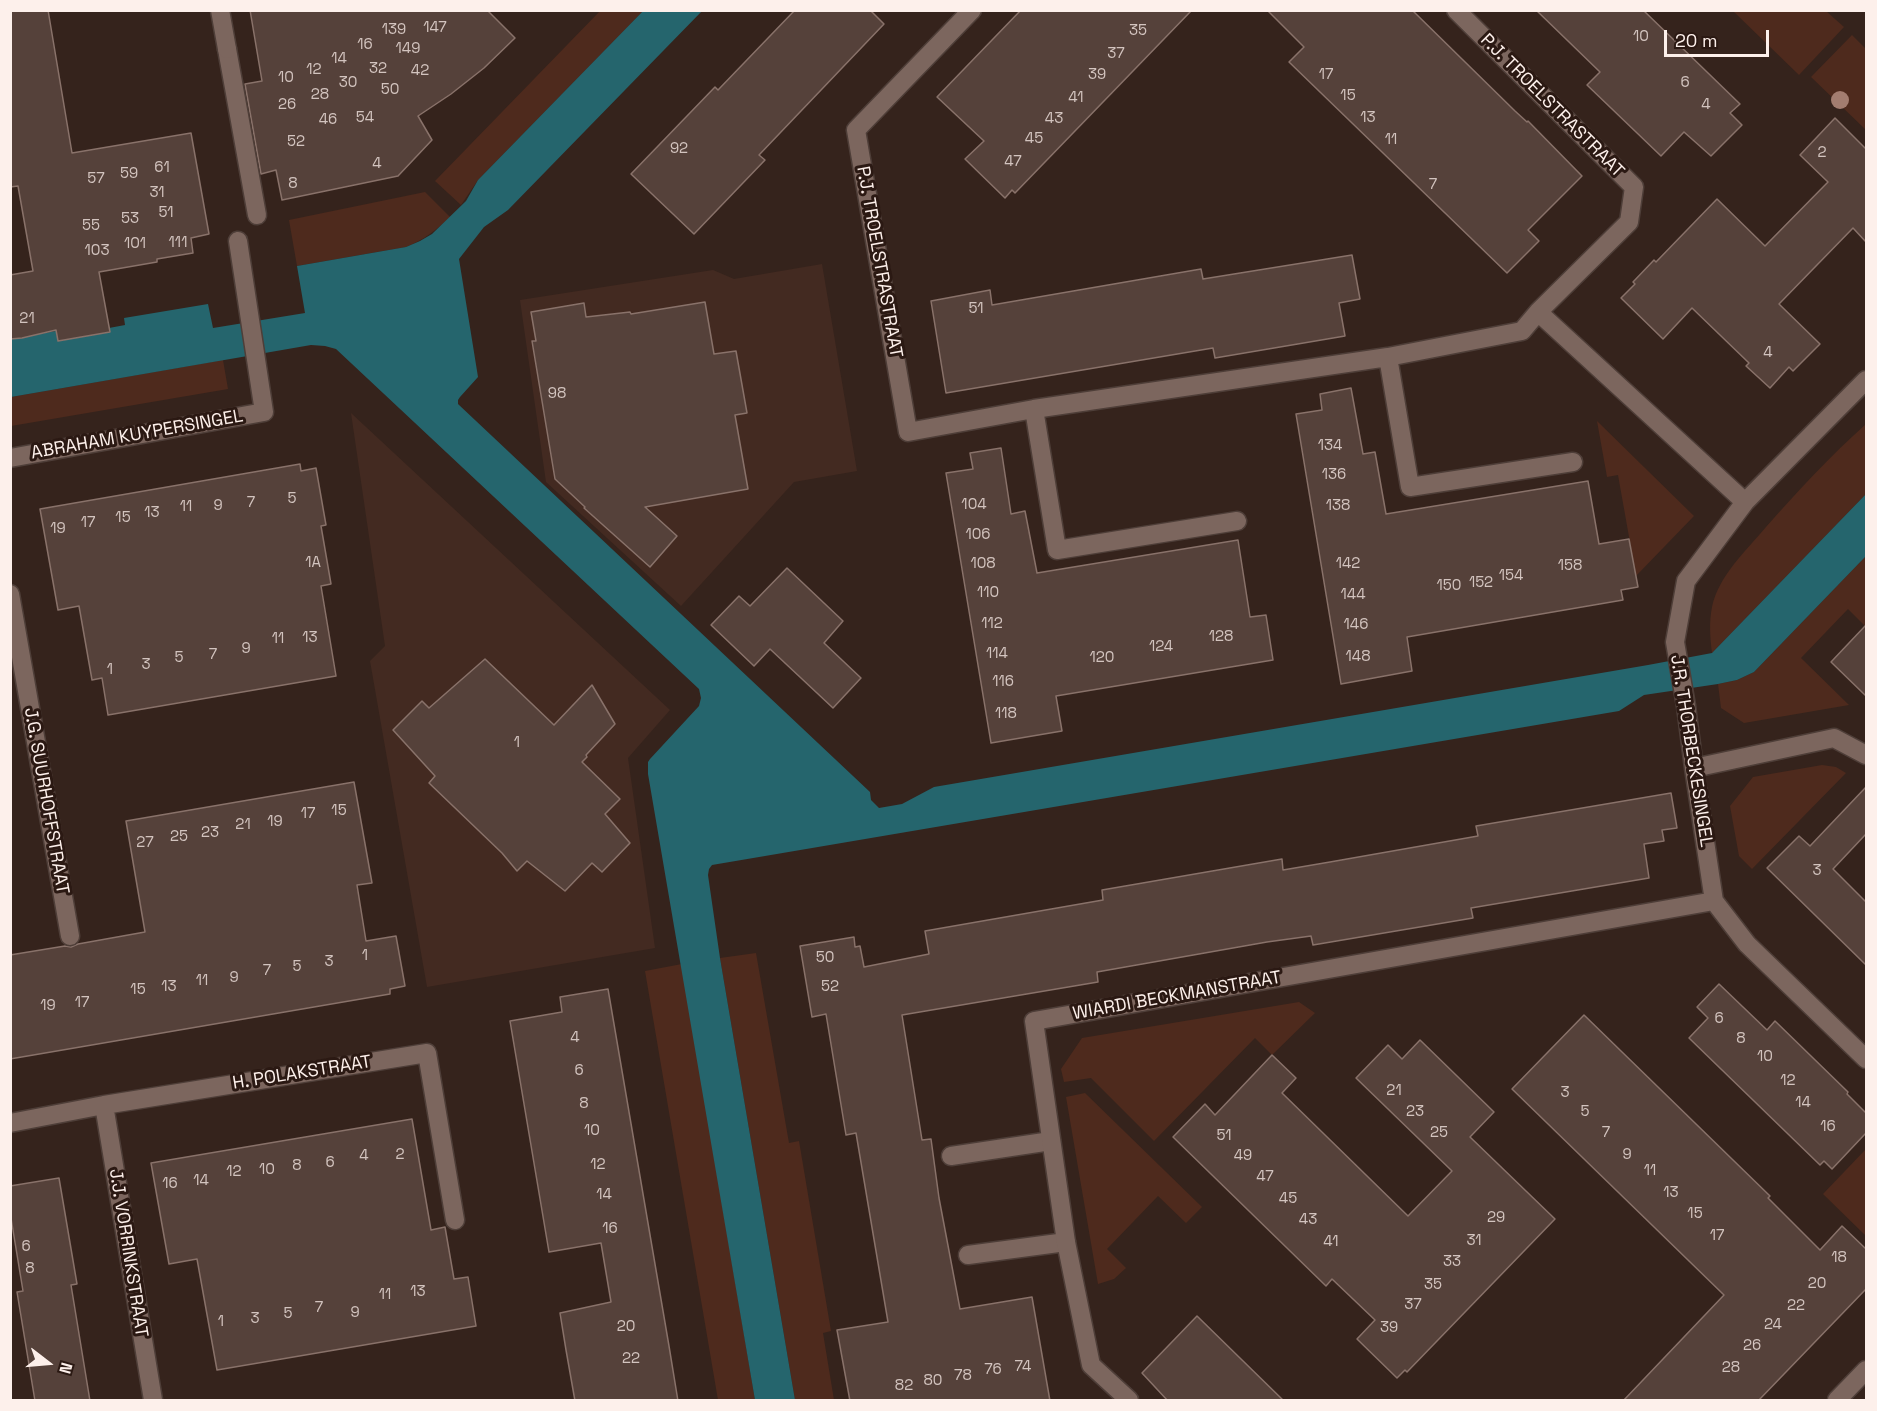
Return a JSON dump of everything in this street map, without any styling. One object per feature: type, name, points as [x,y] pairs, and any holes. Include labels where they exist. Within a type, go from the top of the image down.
[{"type":"street","points":[[220,10],[257,215]]},
{"type":"street","name":"P.J. TROELSTRASTRAAT","points":[[972,10],[856,130],[908,432],[1034,409],[1388,357],[1522,331],[1538,312],[1629,222],[1634,187],[1456,10]]},
{"type":"street","name":"ABRAHAM KUYPERSINGEL","points":[[10,458],[264,412],[238,241]]},
{"type":"street","points":[[1538,312],[1745,502]]},
{"type":"street","points":[[1388,357],[1410,487],[1573,462]]},
{"type":"street","name":"J.R. THORBECKESINGEL","points":[[1866,380],[1745,502],[1686,581],[1675,642],[1714,900],[1747,944],[1866,1059]]},
{"type":"street","points":[[1034,409],[1057,550],[1238,521]]},
{"type":"street","name":"J.G. SUURHOFFSTRAAT","points":[[10,594],[70,936]]},
{"type":"street","points":[[1694,768],[1834,738],[1866,752]]},
{"type":"street","name":"WIARDI BECKMANSTRAAT","points":[[1129,1401],[1091,1365],[1066,1242],[1034,1021],[1714,900]]},
{"type":"street","name":"H. POLAKSTRAAT","points":[[10,1123],[104,1105],[427,1053],[455,1220]]},
{"type":"street","name":"J.J. VORRINKSTRAAT","points":[[104,1105],[153,1401]]},
{"type":"street","points":[[951,1156],[1051,1141]]},
{"type":"street","points":[[968,1255],[1066,1242]]},
{"type":"street","points":[[1837,1401],[1866,1370]]},
{"type":"shaded area","points":[[600,11],[643,11],[478,180],[461,205],[435,181]]},
{"type":"shaded area","points":[[1733,11],[1826,11],[1844,27],[1799,75]]},
{"type":"shaded area","points":[[1852,35],[1866,49],[1866,130],[1811,77]]},
{"type":"shaded area","points":[[425,192],[450,217],[419,241],[406,247],[297,266],[289,220]]},
{"type":"shaded area","points":[[822,264],[857,471],[794,482],[681,606],[546,482],[520,300],[713,270],[734,279]]},
{"type":"shaded area","points":[[223,360],[228,389],[11,426],[11,397]]},
{"type":"shaded area","points":[[351,413],[670,710],[628,758],[655,948],[427,987],[370,661],[385,646]]},
{"type":"shaded area","points":[[1597,421],[1694,516],[1636,576],[1618,475],[1607,477]]},
{"type":"shaded area","points":[[1866,424],[1866,494],[1712,653],[1710,618],[1712,607],[1727,574],[1802,487]]},
{"type":"shaded area","points":[[1866,556],[1866,625],[1848,609],[1801,658],[1849,705],[1744,723],[1721,708],[1718,684],[1737,680],[1754,672]]},
{"type":"shaded area","points":[[1822,765],[1836,767],[1846,773],[1752,869],[1739,856],[1730,806],[1753,777]]},
{"type":"shaded area","points":[[756,953],[789,1143],[799,1141],[831,1331],[823,1333],[834,1400],[795,1400],[720,958]]},
{"type":"shaded area","points":[[682,964],[755,1400],[718,1400],[645,971]]},
{"type":"shaded area","points":[[1299,1002],[1315,1013],[1272,1055],[1255,1038],[1154,1141],[1091,1078],[1064,1082],[1061,1069],[1082,1038]]},
{"type":"shaded area","points":[[1085,1093],[1202,1207],[1186,1223],[1158,1196],[1107,1249],[1126,1268],[1114,1279],[1098,1284],[1066,1097]]},
{"type":"shaded area","points":[[1866,1149],[1866,1236],[1823,1194]]},
{"type":"water","points":[[643,11],[702,11],[508,210],[484,227],[459,259],[478,377],[460,397],[458,404],[870,792],[871,800],[879,808],[902,804],[934,787],[1712,653],[1866,494],[1866,556],[1754,672],[1737,680],[1644,695],[1619,711],[712,865],[708,875],[720,958],[795,1400],[755,1400],[648,774],[650,759],[699,706],[701,698],[699,689],[336,349],[311,345],[11,397],[11,339],[56,331],[58,341],[110,332],[109,328],[125,325],[124,318],[208,304],[213,328],[305,313],[297,266],[406,247],[432,234],[466,201],[478,180]]},
{"type":"building","points":[[10,10],[48,10],[72,153],[191,133],[209,234],[191,238],[193,253],[99,272],[110,332],[58,341],[56,330],[10,339],[10,275],[33,271],[18,186],[10,187]]},
{"type":"building","points":[[250,10],[487,10],[515,38],[484,68],[418,116],[432,140],[398,176],[282,200],[276,170],[261,174],[245,84],[262,81]]},
{"type":"building","points":[[795,10],[870,10],[884,24],[759,155],[765,160],[694,234],[631,174],[715,87],[718,90]]},
{"type":"building","points":[[1021,10],[1192,10],[1015,193],[1012,190],[1005,198],[965,159],[984,141],[937,97]]},
{"type":"building","points":[[1267,10],[1412,10],[1582,176],[1528,230],[1539,241],[1507,273],[1289,62],[1304,47]]},
{"type":"building","points":[[1536,10],[1643,10],[1740,104],[1730,113],[1742,125],[1711,156],[1684,132],[1661,156],[1587,85],[1600,72]]},
{"type":"building","points":[[1835,118],[1866,149],[1866,242],[1853,228],[1779,304],[1820,344],[1793,371],[1789,367],[1770,388],[1746,366],[1749,363],[1692,308],[1663,339],[1621,298],[1635,284],[1633,282],[1654,260],[1656,262],[1717,199],[1765,246],[1828,182],[1800,155]]},
{"type":"building","points":[[1352,255],[1360,299],[1339,303],[1345,336],[1215,358],[1213,348],[946,393],[931,301],[990,290],[992,305],[1201,269],[1203,279]]},
{"type":"building","points":[[705,302],[714,354],[736,351],[747,413],[735,415],[748,489],[645,507],[677,536],[650,567],[555,479],[532,341],[536,341],[531,312],[584,303],[586,317],[630,312],[631,314]]},
{"type":"building","points":[[1351,388],[1363,454],[1375,452],[1386,514],[1588,481],[1599,544],[1629,539],[1638,587],[1621,590],[1623,600],[1407,637],[1412,671],[1341,684],[1296,414],[1322,410],[1320,394]]},
{"type":"building","points":[[1001,448],[1011,514],[1025,511],[1037,573],[1238,540],[1250,617],[1266,615],[1273,660],[1056,696],[1062,731],[991,743],[946,473],[973,469],[970,453]]},
{"type":"building","points":[[300,464],[301,471],[316,468],[326,525],[321,526],[331,584],[321,586],[336,676],[108,715],[102,678],[92,680],[79,606],[58,610],[40,509]]},
{"type":"building","points":[[787,568],[843,621],[824,643],[861,678],[833,708],[770,649],[754,666],[711,625],[739,596],[750,606]]},
{"type":"building","points":[[1866,625],[1866,696],[1831,662]]},
{"type":"building","points":[[485,659],[554,725],[592,685],[615,724],[582,762],[620,799],[605,814],[630,843],[602,872],[592,863],[565,891],[527,861],[517,871],[502,853],[429,783],[435,776],[393,730],[422,701],[429,708]]},
{"type":"building","points":[[354,782],[372,883],[357,885],[366,941],[396,936],[405,986],[390,989],[390,994],[10,1059],[10,955],[71,947],[145,932],[126,821]]},
{"type":"building","points":[[1866,787],[1866,834],[1833,869],[1866,902],[1866,965],[1767,868],[1799,836],[1810,846]]},
{"type":"building","points":[[1671,793],[1677,828],[1662,830],[1664,841],[1644,844],[1649,878],[1471,908],[1473,918],[1313,945],[1311,936],[1267,942],[1097,972],[1098,982],[902,1015],[922,1140],[931,1139],[939,1198],[960,1309],[1032,1297],[1050,1401],[850,1401],[837,1330],[888,1322],[856,1133],[846,1135],[826,1014],[812,1017],[800,946],[854,937],[855,947],[860,946],[864,967],[929,954],[925,931],[1103,900],[1102,890],[1282,859],[1283,870],[1330,862],[1478,836],[1476,826]]},
{"type":"building","points":[[1719,984],[1767,1030],[1775,1021],[1848,1092],[1847,1094],[1866,1113],[1866,1133],[1832,1169],[1824,1161],[1820,1165],[1689,1038],[1708,1018],[1697,1007]]},
{"type":"building","points":[[608,989],[678,1401],[575,1401],[560,1313],[611,1302],[601,1243],[549,1252],[510,1021],[562,1012],[560,997]]},
{"type":"building","points":[[1584,1015],[1770,1196],[1768,1198],[1820,1250],[1842,1226],[1866,1249],[1866,1289],[1758,1401],[1623,1401],[1724,1295],[1512,1089]]},
{"type":"building","points":[[1420,1040],[1494,1112],[1470,1137],[1555,1219],[1407,1372],[1405,1370],[1397,1378],[1357,1339],[1375,1320],[1332,1279],[1326,1286],[1173,1137],[1205,1104],[1215,1115],[1272,1055],[1296,1078],[1282,1093],[1408,1216],[1452,1171],[1356,1078],[1388,1045],[1402,1059]]},
{"type":"building","points":[[412,1119],[431,1230],[445,1227],[454,1279],[468,1277],[476,1326],[217,1370],[197,1259],[169,1264],[151,1163]]},
{"type":"building","points":[[59,1178],[77,1284],[71,1285],[90,1401],[35,1401],[17,1292],[23,1291],[10,1212],[10,1186]]},
{"type":"building","points":[[1197,1316],[1284,1401],[1168,1401],[1142,1373]]}]
